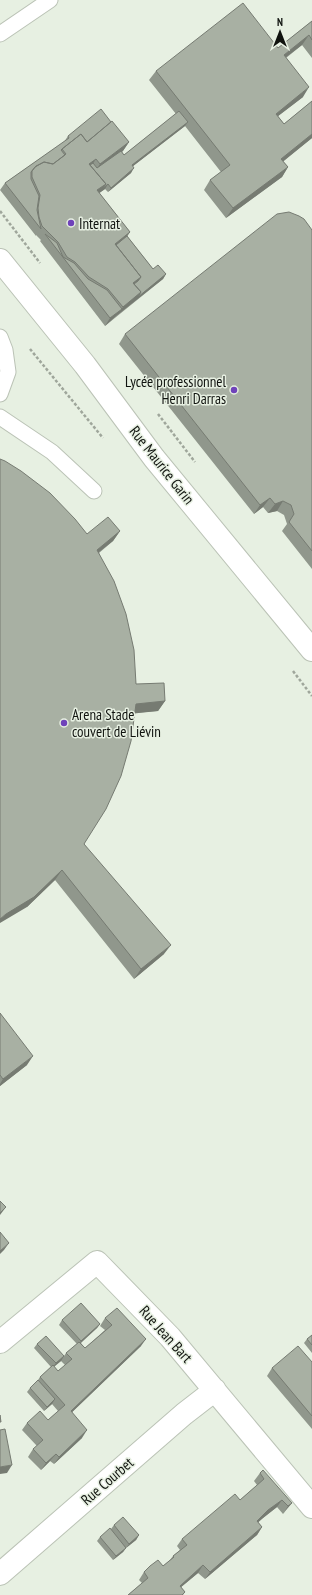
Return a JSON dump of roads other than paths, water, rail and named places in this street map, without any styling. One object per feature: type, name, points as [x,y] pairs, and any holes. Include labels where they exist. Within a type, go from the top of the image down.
[{"type":"street","name":"Rue Maurice Garin","points":[[0,260],[85,365],[154,458],[312,650]]},
{"type":"street","name":"Rue Jean Bart","points":[[0,1342],[97,1262],[170,1337],[312,1506]]},
{"type":"street","name":"Rue Courbet","points":[[0,1574],[184,1414],[215,1390]]},
{"type":"lane","points":[[0,34],[50,0]]},
{"type":"lane","points":[[0,337],[5,350],[8,372],[0,394]]},
{"type":"lane","points":[[0,417],[52,452],[94,491]]},
{"type":"place","name":"Internat","points":[[71,223]]},
{"type":"place","name":"Lycée professionnel Henri Darras","points":[[234,390]]},
{"type":"place","name":"Arena Stade couvert de Liévin","points":[[64,723]]}]
